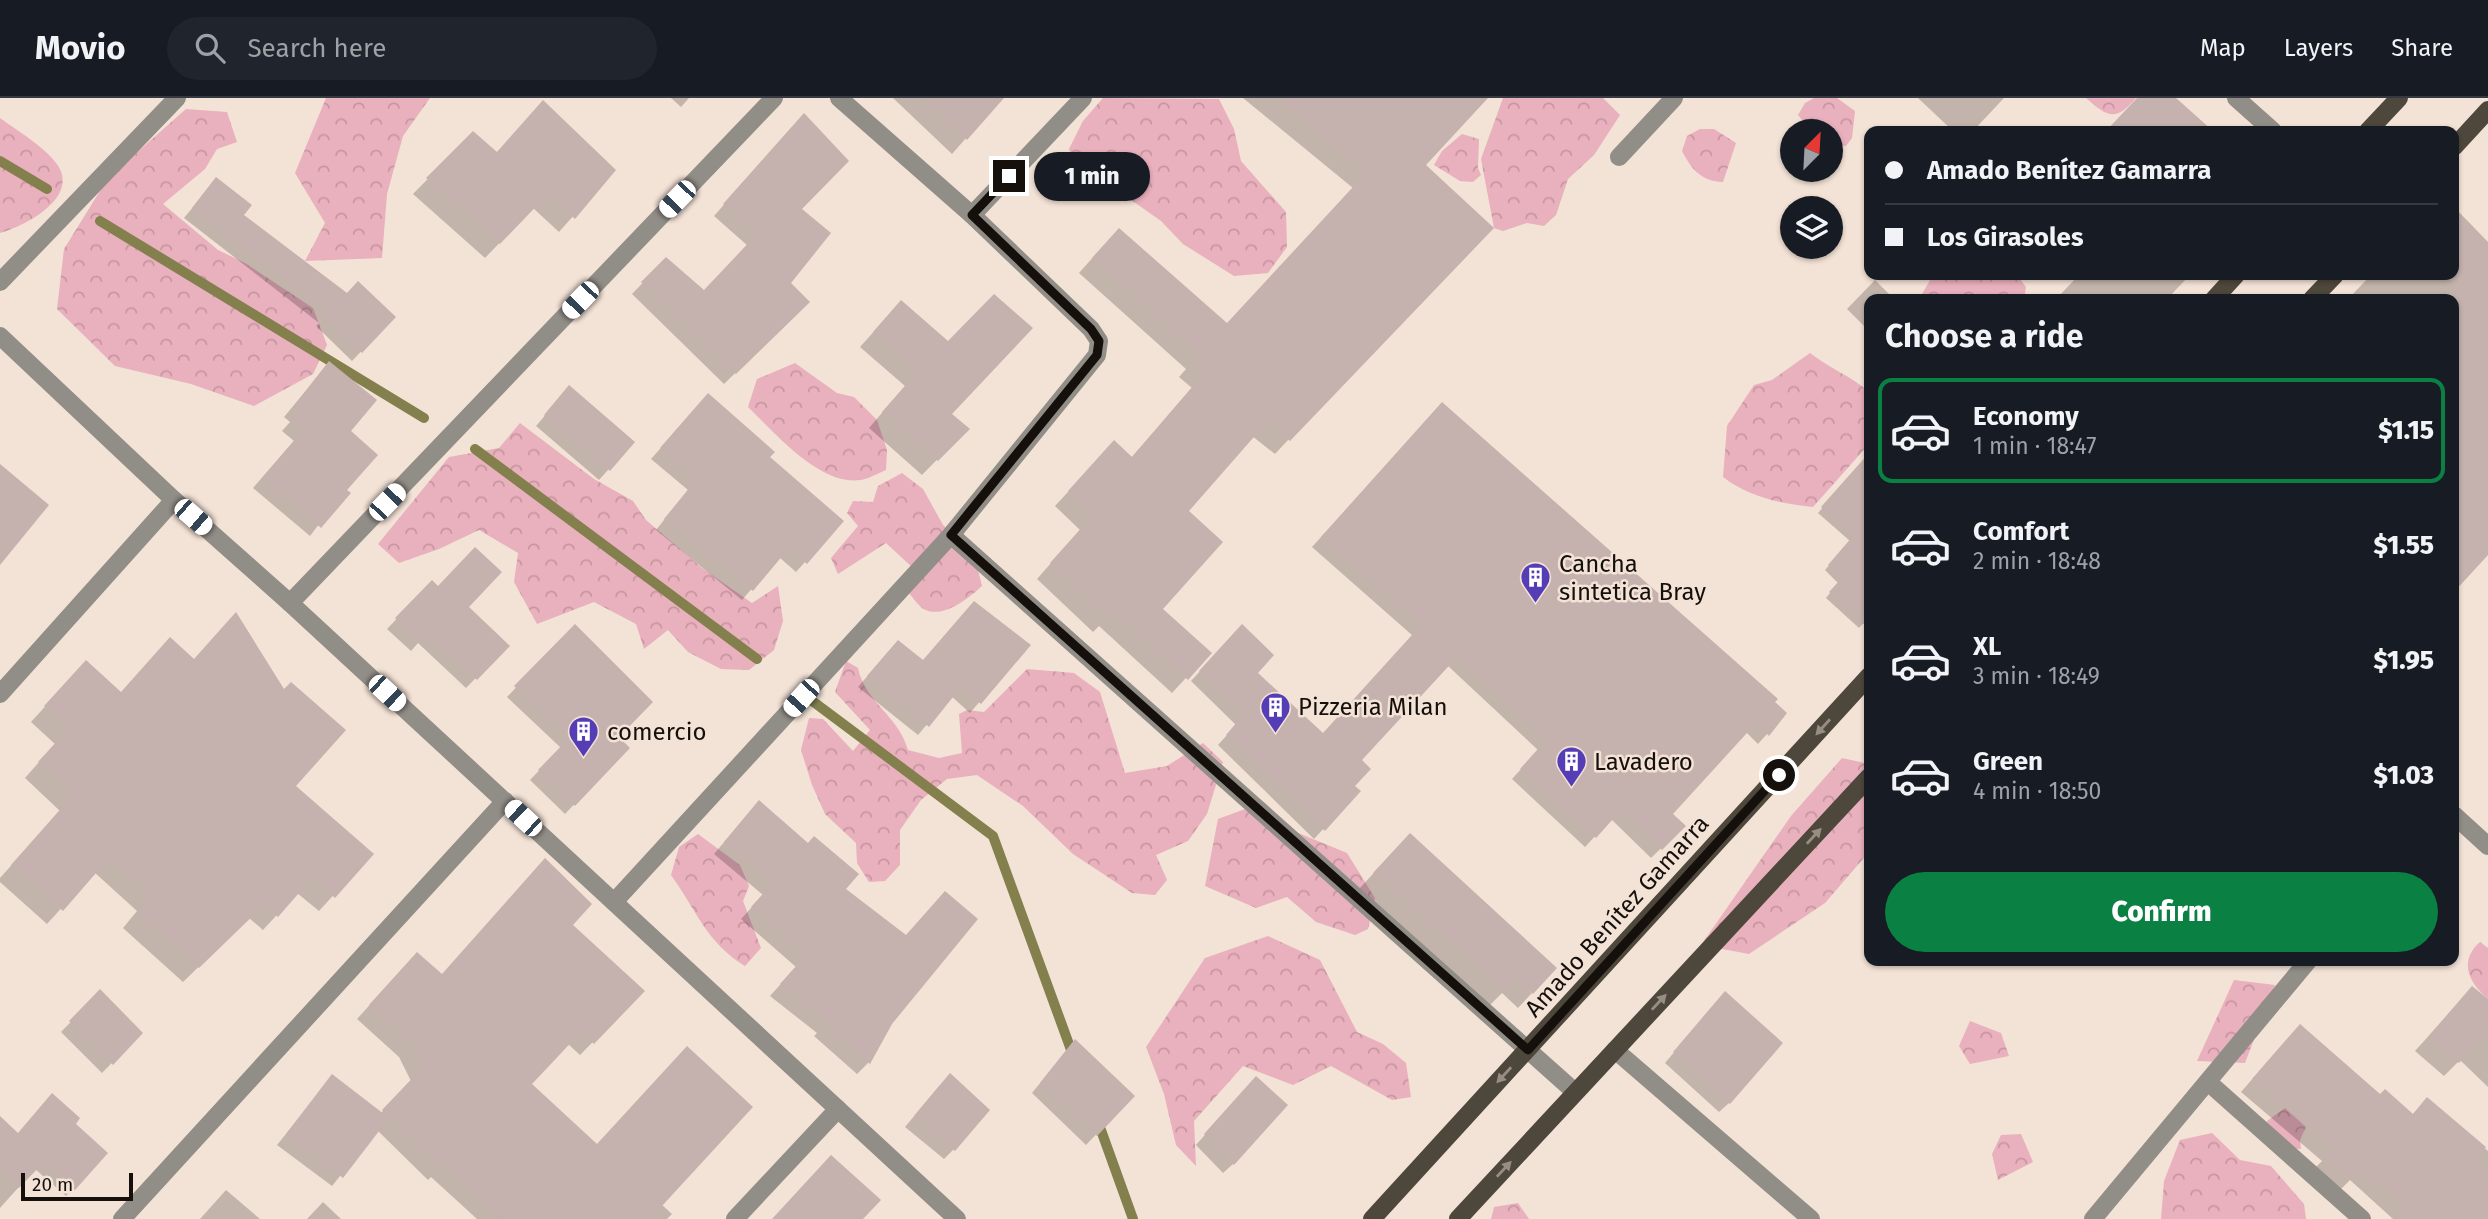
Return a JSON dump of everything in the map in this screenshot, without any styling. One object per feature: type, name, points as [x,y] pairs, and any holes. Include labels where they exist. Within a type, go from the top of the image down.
[{"type":"main road","points":[[2373,126],[2399,98]]},
{"type":"main road","points":[[2459,142],[2488,110]]},
{"type":"main road","points":[[2219,294],[2231,280]]},
{"type":"main road","points":[[2317,294],[2330,280]]},
{"type":"main road","name":"Amado Benítez Gamarra","points":[[1372,1219],[1864,681]]},
{"type":"main road","points":[[1458,1219],[1864,781]]},
{"type":"street","points":[[0,282],[177,98]]},
{"type":"street","points":[[290,603],[774,98]]},
{"type":"street","points":[[614,902],[951,535],[1097,355],[1099,341],[1091,329],[972,215],[839,98]]},
{"type":"street","points":[[972,215],[1083,98]]},
{"type":"street","points":[[1619,157],[1674,98]]},
{"type":"street","points":[[2236,98],[2267,126]]},
{"type":"street","points":[[0,336],[174,500],[290,603],[957,1219]]},
{"type":"street","points":[[0,694],[174,500]]},
{"type":"street","points":[[951,535],[1575,1092]]},
{"type":"street","points":[[122,1219],[505,801]]},
{"type":"street","points":[[2459,820],[2488,846]]},
{"type":"street","points":[[2093,1219],[2304,966]]},
{"type":"street","points":[[1615,1050],[1811,1219]]},
{"type":"street","points":[[2208,1082],[2362,1219]]},
{"type":"street","points":[[736,1219],[838,1109]]},
{"type":"green space","points":[[326,98],[430,98],[403,136],[387,194],[382,258],[305,261],[325,223],[295,173]]},
{"type":"green space","points":[[1103,98],[1219,99],[1234,129],[1241,161],[1286,212],[1287,247],[1268,273],[1234,276],[1183,244],[1161,221],[1134,202],[1079,178],[1069,149],[1083,121]]},
{"type":"green space","points":[[1503,98],[1603,98],[1620,115],[1594,155],[1568,179],[1556,215],[1544,226],[1527,223],[1503,231],[1494,228],[1481,159]]},
{"type":"green space","points":[[1814,98],[1837,98],[1855,111],[1852,138],[1846,146],[1843,146],[1843,119],[1801,119],[1798,115],[1805,103]]},
{"type":"green space","points":[[2086,98],[2136,98],[2123,111],[2111,114]]},
{"type":"green space","points":[[186,109],[227,112],[237,142],[217,149],[205,169],[163,204],[218,250],[245,263],[313,308],[327,345],[313,374],[254,406],[191,384],[115,366],[57,309],[64,249],[108,178]]},
{"type":"green space","points":[[0,118],[45,151],[56,163],[62,175],[62,187],[57,198],[47,208],[23,224],[0,233]]},
{"type":"green space","points":[[1700,129],[1714,129],[1736,143],[1723,182],[1703,177],[1682,151],[1687,136]]},
{"type":"green space","points":[[1462,134],[1479,139],[1478,168],[1481,175],[1473,182],[1460,181],[1434,165],[1442,151]]},
{"type":"green space","points":[[1930,280],[2021,280],[2026,287],[2025,294],[1922,294]]},
{"type":"green space","points":[[1810,353],[1864,388],[1864,450],[1813,507],[1766,498],[1744,490],[1723,477],[1727,426],[1754,385],[1772,380]]},
{"type":"green space","points":[[795,363],[837,393],[854,397],[877,420],[887,450],[886,470],[860,480],[845,480],[829,475],[784,443],[748,407],[757,379]]},
{"type":"green space","points":[[520,423],[594,479],[633,501],[646,520],[702,568],[752,603],[778,586],[783,621],[774,650],[749,670],[721,669],[688,652],[668,630],[644,649],[636,624],[594,602],[537,624],[514,582],[518,553],[479,530],[439,549],[399,563],[378,544],[449,457],[499,448]]},
{"type":"green space","points":[[902,473],[923,489],[943,525],[973,550],[982,586],[962,602],[946,610],[930,611],[918,604],[907,591],[912,567],[886,543],[838,574],[831,558],[858,526],[847,513],[853,501],[873,502],[878,486]]},
{"type":"green space","points":[[846,661],[858,668],[867,690],[897,727],[908,750],[939,758],[962,753],[959,714],[967,710],[984,712],[1027,669],[1074,673],[1100,692],[1125,773],[1167,766],[1203,743],[1223,762],[1207,814],[1188,841],[1156,855],[1167,880],[1155,895],[1132,893],[1073,854],[1023,806],[977,775],[947,779],[921,800],[900,830],[900,865],[885,881],[869,882],[857,863],[856,843],[825,814],[801,750],[809,718],[823,719],[853,751],[870,730],[835,692]]},
{"type":"green space","points":[[1842,758],[1864,763],[1864,858],[1825,903],[1749,954],[1701,945],[1791,816]]},
{"type":"green space","points":[[1264,802],[1291,830],[1347,853],[1375,898],[1368,929],[1355,935],[1316,922],[1287,897],[1256,908],[1205,886],[1218,819]]},
{"type":"green space","points":[[698,834],[740,865],[749,886],[743,901],[761,948],[745,966],[711,936],[671,875],[679,847]]},
{"type":"green space","points":[[1268,936],[1320,960],[1357,1032],[1383,1044],[1406,1063],[1411,1097],[1392,1100],[1331,1066],[1293,1085],[1243,1066],[1194,1121],[1196,1166],[1176,1145],[1164,1094],[1146,1047],[1205,958]]},
{"type":"green space","points":[[2480,942],[2488,948],[2488,999],[2471,979],[2469,972],[2469,957]]},
{"type":"green space","points":[[2234,980],[2275,985],[2245,1063],[2197,1061]]},
{"type":"green space","points":[[1970,1021],[2001,1033],[2009,1056],[1970,1064],[1959,1046]]},
{"type":"green space","points":[[2285,1108],[2306,1127],[2300,1140],[2301,1149],[2287,1149],[2261,1139],[2267,1121]]},
{"type":"green space","points":[[2212,1133],[2240,1160],[2271,1166],[2304,1204],[2306,1219],[2161,1219],[2164,1181],[2180,1140]]},
{"type":"green space","points":[[2021,1134],[2033,1162],[1998,1180],[1992,1154],[2001,1135]]},
{"type":"green space","points":[[1518,1203],[1529,1219],[1491,1219],[1494,1207]]},
{"type":"building","points":[[923,98],[1004,98],[967,140]]},
{"type":"building","points":[[1277,98],[1488,98],[1426,165],[1494,228],[1290,441],[1267,422],[1189,511],[1223,542],[1163,609],[1212,653],[1188,680],[1114,612],[1108,619],[1050,563],[1093,515],[1068,491],[1114,440],[1132,457],[1205,372],[1192,362],[1199,354],[1092,258],[1119,228],[1227,323],[1366,173]]},
{"type":"building","points":[[2137,98],[2176,98],[2207,126],[2111,126]]},
{"type":"building","points":[[543,100],[616,170],[575,219],[548,194],[500,244],[426,178],[473,131],[497,152]]},
{"type":"building","points":[[804,113],[849,161],[802,209],[831,233],[791,283],[810,302],[736,374],[641,282],[666,257],[704,290],[757,234],[723,204]]},
{"type":"building","points":[[216,177],[252,205],[244,215],[347,293],[358,281],[396,317],[362,353],[324,316],[327,313],[192,208]]},
{"type":"building","points":[[2459,212],[2488,242],[2488,555],[2459,587],[2459,294],[2454,294],[2454,280],[2459,280]]},
{"type":"building","points":[[994,294],[1033,328],[952,414],[970,429],[938,461],[882,412],[919,370],[873,332],[901,300],[948,341]]},
{"type":"building","points":[[329,361],[377,400],[351,431],[378,455],[347,490],[351,493],[321,528],[262,478],[303,430],[290,420],[298,411],[293,407]]},
{"type":"building","points":[[569,385],[635,442],[610,471],[544,415]]},
{"type":"building","points":[[708,393],[775,452],[770,457],[844,521],[807,564],[789,548],[753,591],[664,519],[696,480],[660,448]]},
{"type":"building","name":"Cancha sintetica Bray","points":[[1442,402],[1778,699],[1775,702],[1787,713],[1769,736],[1756,723],[1673,814],[1686,826],[1662,850],[1621,810],[1596,838],[1520,769],[1546,740],[1458,656],[1362,760],[1371,769],[1355,786],[1361,791],[1325,831],[1226,735],[1244,714],[1199,671],[1242,624],[1274,655],[1258,673],[1323,733],[1421,625],[1321,537]]},
{"type":"building","points":[[1864,459],[1864,624],[1829,592],[1842,578],[1828,565],[1853,536],[1821,507]]},
{"type":"building","points":[[0,464],[49,505],[0,565]]},
{"type":"building","points":[[475,547],[502,572],[469,607],[510,646],[477,680],[429,635],[422,642],[395,618],[432,580],[438,586]]},
{"type":"building","points":[[974,601],[1031,645],[981,704],[961,687],[929,727],[867,676],[898,640],[923,660]]},
{"type":"building","points":[[236,612],[284,689],[291,682],[346,730],[296,786],[374,854],[335,898],[312,878],[278,917],[264,905],[199,968],[137,912],[151,896],[109,858],[63,911],[11,865],[73,795],[38,762],[69,728],[44,706],[86,660],[121,692],[170,637],[194,659]]},
{"type":"building","points":[[575,624],[653,702],[619,737],[630,748],[575,806],[538,770],[569,738],[514,686]]},
{"type":"building","points":[[759,800],[808,843],[814,836],[859,874],[846,889],[906,935],[945,891],[978,919],[892,1024],[870,1064],[824,1024],[827,1021],[780,984],[806,955],[751,907],[773,883],[724,842]]},
{"type":"building","points":[[1410,833],[1557,968],[1533,994],[1516,978],[1505,992],[1373,873]]},
{"type":"building","points":[[545,858],[592,904],[573,925],[645,991],[594,1044],[581,1032],[532,1084],[597,1144],[687,1046],[753,1107],[650,1219],[503,1219],[445,1166],[442,1168],[382,1110],[423,1067],[412,1044],[369,1005],[417,952],[442,974]]},
{"type":"building","points":[[2472,986],[2488,999],[2488,1030],[2459,1063],[2428,1037]]},
{"type":"building","points":[[100,989],[143,1033],[113,1065],[69,1021]]},
{"type":"building","points":[[1725,991],[1783,1043],[1730,1104],[1673,1052]]},
{"type":"building","points":[[2300,1024],[2380,1094],[2385,1089],[2413,1114],[2427,1097],[2486,1147],[2476,1161],[2488,1172],[2488,1219],[2393,1219],[2404,1206],[2363,1170],[2353,1180],[2325,1156],[2333,1148],[2252,1079]]},
{"type":"building","points":[[1075,1039],[1135,1096],[1097,1136],[1040,1083]]},
{"type":"building","points":[[950,1073],[990,1110],[955,1151],[914,1116]]},
{"type":"building","points":[[332,1074],[389,1118],[343,1178],[286,1134]]},
{"type":"building","points":[[1256,1076],[1288,1105],[1234,1165],[1204,1134]]},
{"type":"building","points":[[52,1093],[80,1118],[76,1124],[108,1153],[75,1190],[44,1162],[19,1188],[0,1172],[0,1116],[18,1133]]},
{"type":"building","points":[[831,1155],[881,1200],[863,1219],[772,1219]]},
{"type":"waterway","points":[[0,161],[47,189]]},
{"type":"waterway","points":[[100,221],[424,418]]},
{"type":"waterway","points":[[475,449],[757,659]]},
{"type":"waterway","points":[[807,697],[993,836],[1074,1058]]},
{"type":"waterway","points":[[1097,1119],[1133,1219]]},
{"type":"place","name":"Cancha sintetica Bray","points":[[1536,605]]},
{"type":"place","name":"Pizzeria Milan","points":[[1275,734]]},
{"type":"place","name":"comercio","points":[[584,759]]},
{"type":"place","name":"Lavadero","points":[[1571,789]]},
{"type":"route","points":[[1009,176],[972,215],[1091,329],[1099,341],[1097,355],[951,535],[1528,1050],[1779,775]]}]
